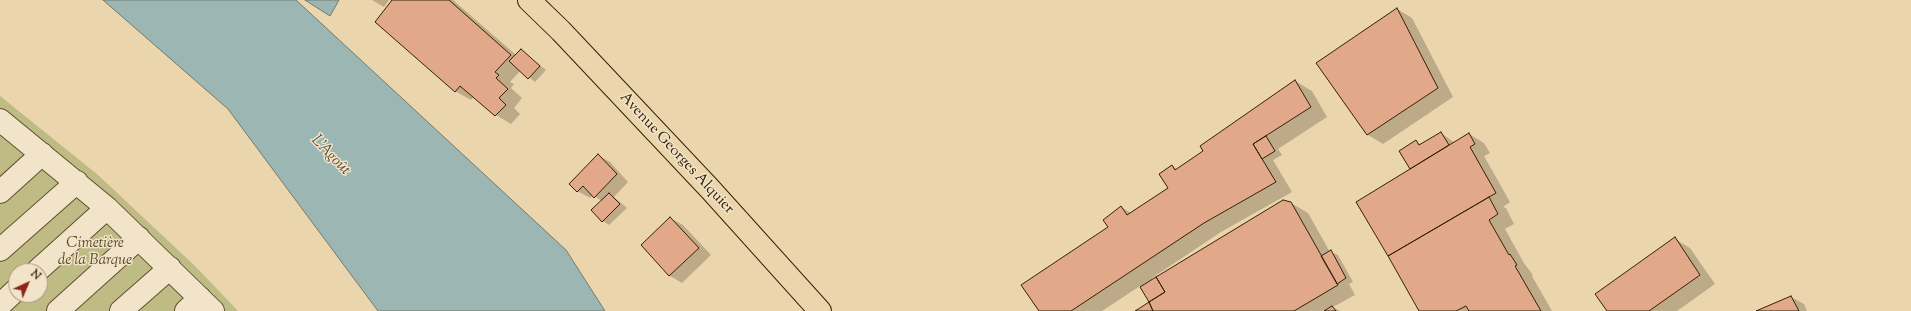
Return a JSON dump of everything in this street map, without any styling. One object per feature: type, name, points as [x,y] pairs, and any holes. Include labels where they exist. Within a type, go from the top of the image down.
[{"type":"main road","name":"Avenue Georges Alquier","points":[[528,0],[561,31],[710,189],[820,311]]},
{"type":"lane","points":[[2,126],[42,154],[107,208],[170,268],[200,307]]},
{"type":"lane","points":[[0,192],[42,154]]},
{"type":"lane","points":[[0,250],[77,182]]},
{"type":"lane","points":[[46,263],[107,208]]},
{"type":"lane","points":[[58,311],[139,238]]},
{"type":"lane","points":[[121,311],[170,268]]},
{"type":"green space","name":"Cimetière de la Barque","points":[[0,96],[98,175],[195,266],[238,311],[0,311]]},
{"type":"water","name":"L'Agoût","points":[[103,0],[296,0],[566,250],[605,311],[378,311],[228,109]]},
{"type":"water","points":[[305,0],[339,0],[330,16]]},
{"type":"building","points":[[392,0],[449,0],[511,55],[495,72],[499,75],[496,78],[508,89],[499,98],[506,105],[495,116],[460,86],[455,92],[375,22]]},
{"type":"building","points":[[1397,8],[1438,88],[1367,135],[1316,63]]},
{"type":"building","points":[[521,49],[540,66],[528,79],[509,61]]},
{"type":"building","points":[[1295,80],[1311,107],[1253,144],[1276,182],[1204,223],[1071,311],[1039,311],[1021,285],[1108,227],[1103,220],[1121,206],[1127,215],[1168,188],[1159,174],[1172,165],[1175,170],[1203,151],[1200,146]]},
{"type":"building","points":[[1441,132],[1449,145],[1410,169],[1399,151],[1416,140],[1419,145]]},
{"type":"building","points":[[1469,133],[1475,144],[1470,147],[1496,193],[1388,256],[1356,202]]},
{"type":"building","points":[[1266,136],[1275,151],[1262,159],[1253,144]]},
{"type":"building","points":[[598,154],[617,174],[594,198],[583,186],[577,192],[569,184]]},
{"type":"building","points":[[609,193],[620,204],[602,222],[591,210]]},
{"type":"building","points":[[1489,197],[1498,214],[1489,220],[1509,255],[1510,254],[1517,265],[1515,266],[1541,311],[1469,311],[1466,306],[1456,311],[1419,311],[1388,256]]},
{"type":"building","points":[[1283,200],[1291,202],[1338,285],[1294,311],[1153,311],[1149,302],[1165,292],[1156,277]]},
{"type":"building","points":[[670,217],[699,248],[669,276],[641,245]]},
{"type":"building","points":[[1675,237],[1700,275],[1649,311],[1607,311],[1595,294]]},
{"type":"building","points":[[1331,250],[1346,278],[1337,284],[1321,256]]},
{"type":"building","points":[[1156,277],[1165,292],[1149,302],[1140,287]]},
{"type":"building","points":[[1791,296],[1799,311],[1756,311]]},
{"type":"building","points":[[1149,302],[1153,311],[1135,311],[1140,308]]},
{"type":"building","points":[[1332,306],[1336,311],[1324,311]]}]
